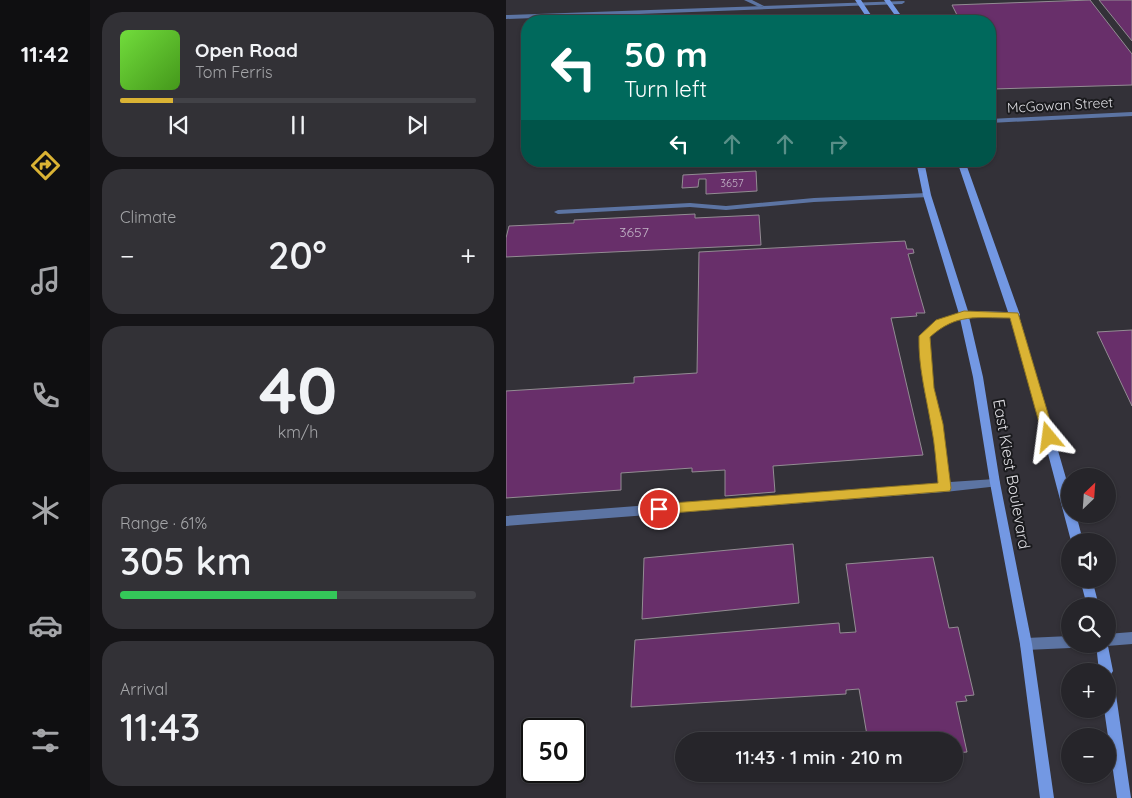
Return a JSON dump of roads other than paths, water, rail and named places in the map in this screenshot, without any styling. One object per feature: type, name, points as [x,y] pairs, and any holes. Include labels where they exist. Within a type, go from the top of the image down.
[{"type":"main road","points":[[888,1],[898,15]]},
{"type":"main road","points":[[859,2],[868,15]]},
{"type":"main road","name":"East Kiest Boulevard","points":[[921,167],[964,314],[978,377],[995,483],[1026,644],[1046,798]]},
{"type":"main road","points":[[963,167],[986,226],[1015,315],[1075,533]]},
{"type":"main road","points":[[964,314],[1015,315]]},
{"type":"main road","points":[[1112,718],[1124,798]]},
{"type":"street","points":[[746,0],[759,7]]},
{"type":"street","points":[[759,7],[776,0]]},
{"type":"street","points":[[557,15],[859,2],[902,2]]},
{"type":"street","points":[[506,17],[521,16]]},
{"type":"street","name":"McGowan Street","points":[[996,121],[1132,114]]},
{"type":"street","points":[[558,212],[690,205],[726,208],[814,200],[928,195]]},
{"type":"street","points":[[945,488],[937,424],[929,388],[924,336],[940,323],[964,314]]},
{"type":"street","points":[[506,521],[995,483]]},
{"type":"street","points":[[1116,639],[1132,638]]},
{"type":"street","points":[[1026,644],[1061,642]]}]
